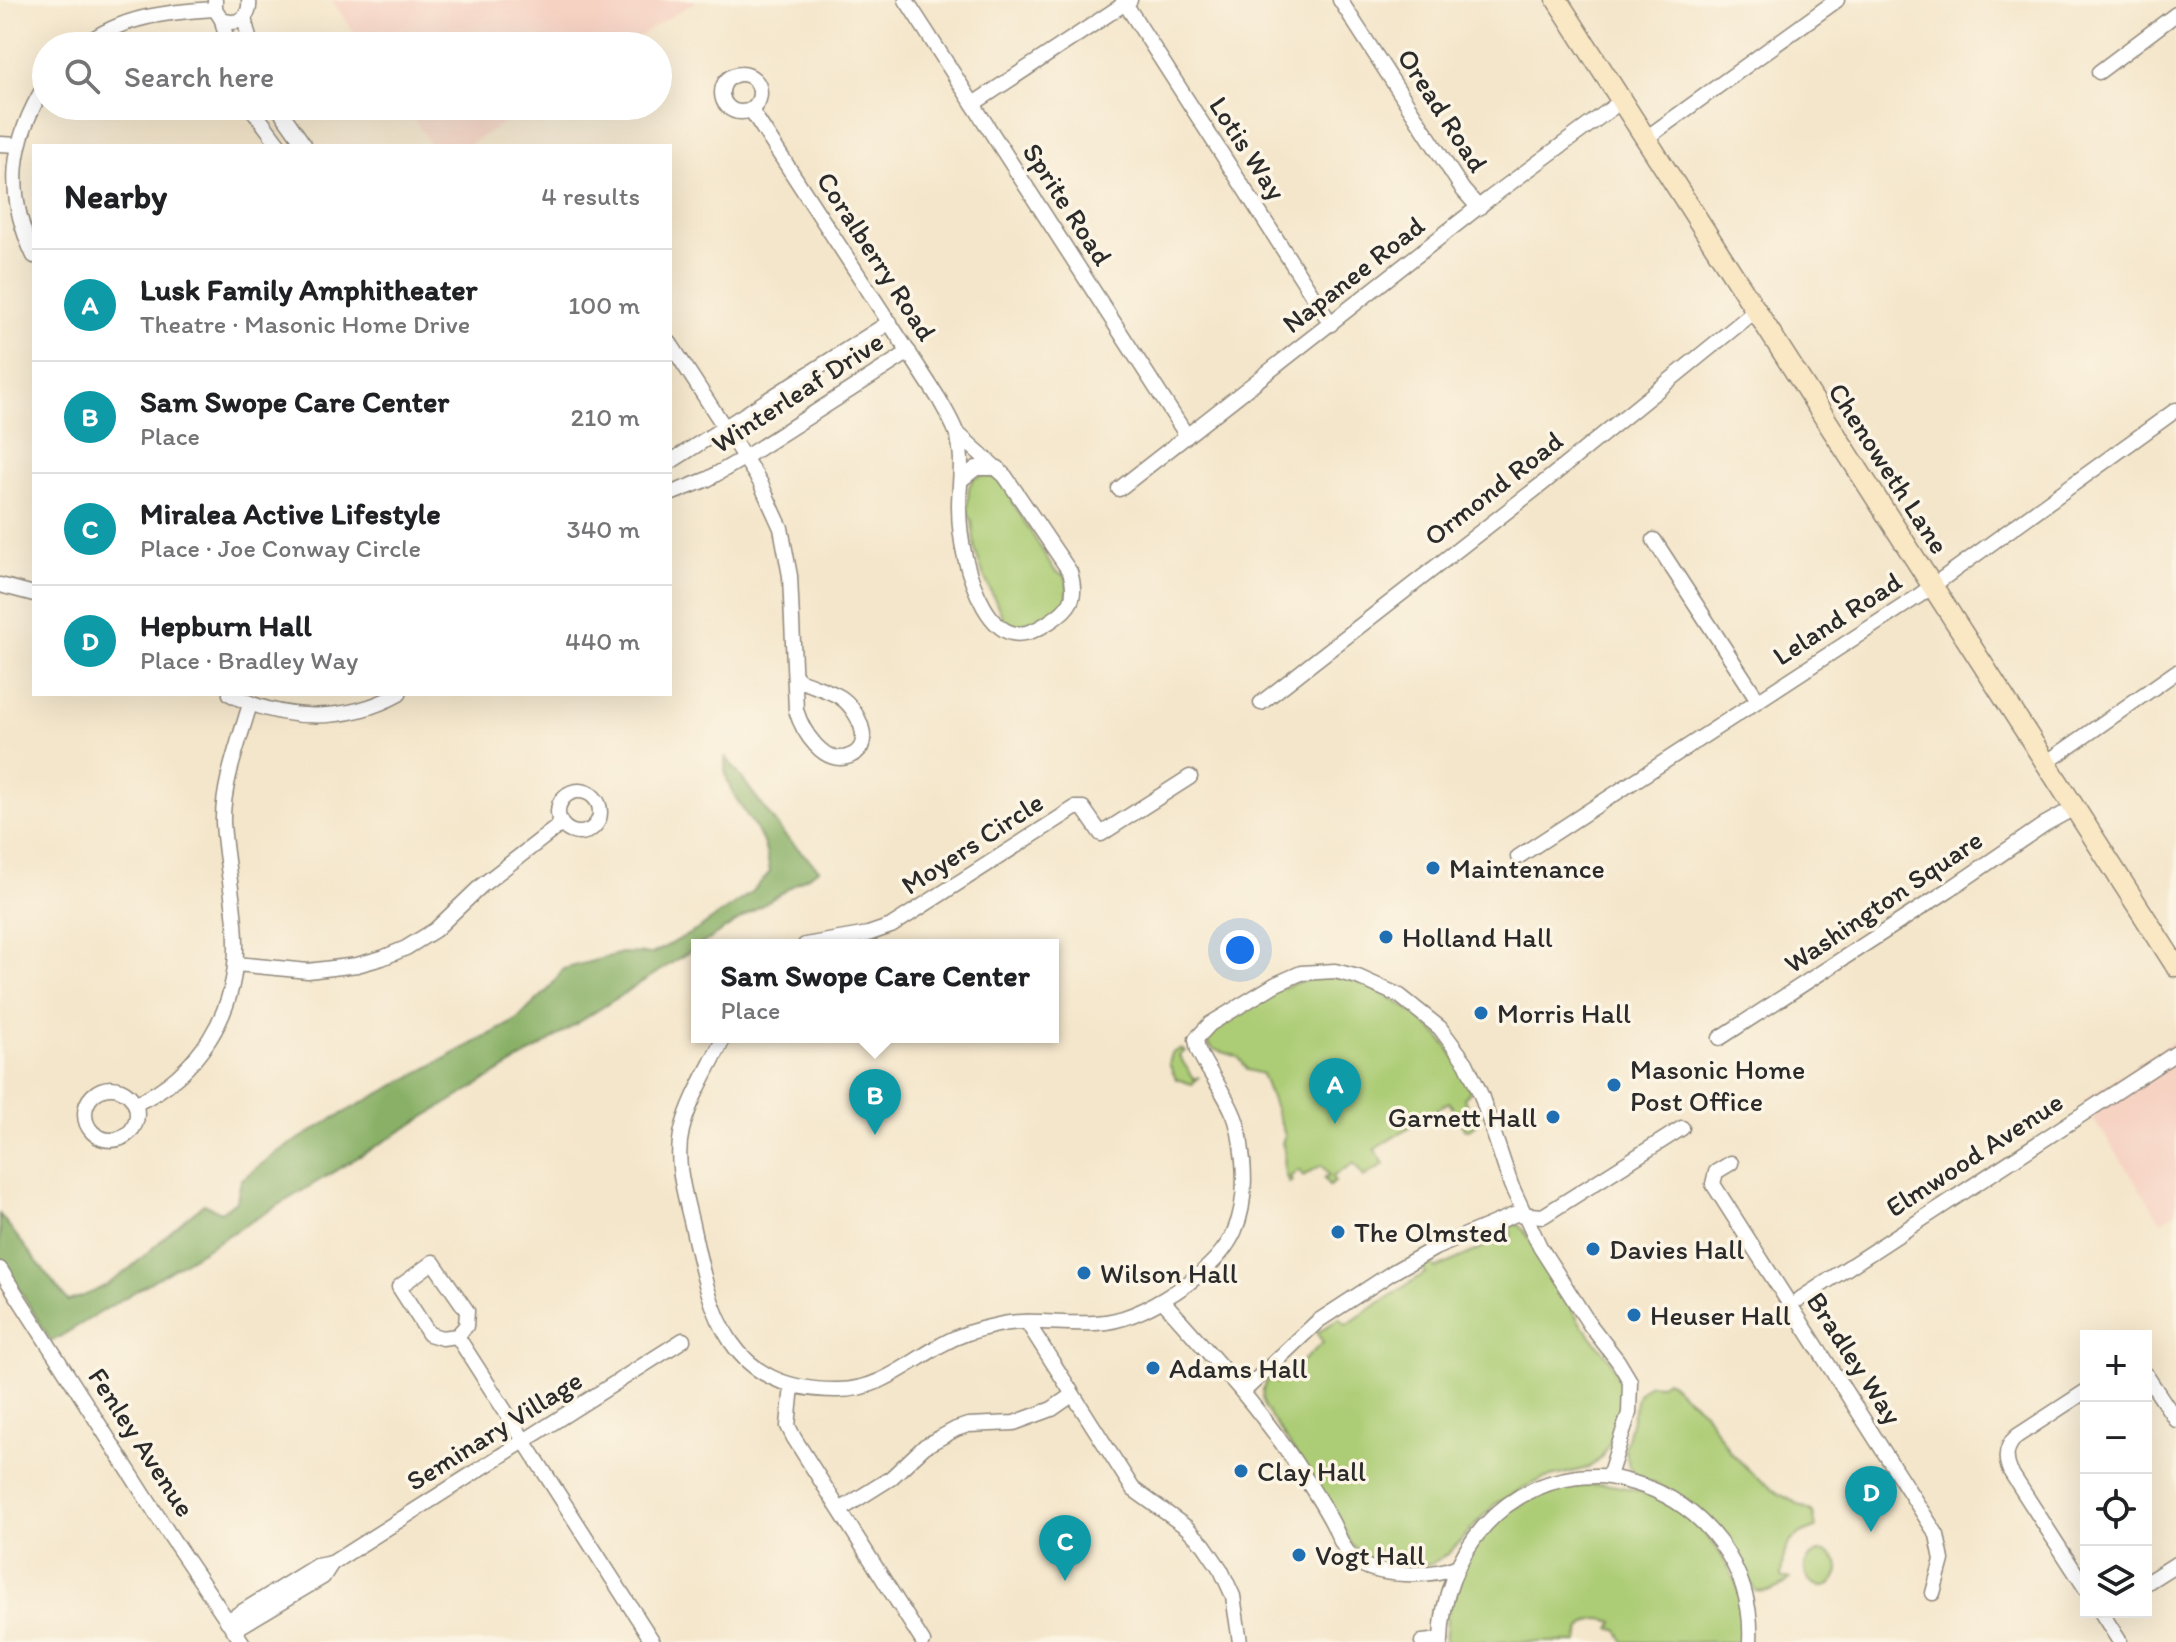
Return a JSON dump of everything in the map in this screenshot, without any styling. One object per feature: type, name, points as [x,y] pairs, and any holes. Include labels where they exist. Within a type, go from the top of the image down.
[{"type":"main road","name":"Chenoweth Lane","points":[[1557,0],[2074,808],[2170,944],[2176,966]]},
{"type":"street","points":[[105,32],[133,20],[217,10],[236,23],[244,18],[250,8],[249,0]]},
{"type":"street","name":"Sprite Road","points":[[906,0],[1187,436]]},
{"type":"street","name":"Oread Road","points":[[1340,0],[1463,190],[1479,208]]},
{"type":"street","points":[[1645,139],[1837,0]]},
{"type":"street","points":[[973,104],[1126,1]]},
{"type":"street","name":"Lotis Way","points":[[1126,1],[1331,324]]},
{"type":"street","points":[[217,10],[224,32]]},
{"type":"street","points":[[244,18],[248,32]]},
{"type":"street","points":[[2099,72],[2174,18]]},
{"type":"street","name":"Napanee Road","points":[[1119,489],[1620,102]]},
{"type":"street","points":[[32,108],[7,181],[32,252]]},
{"type":"street","name":"Coralberry Road","points":[[751,110],[890,322],[956,432],[998,468],[1020,495],[1070,572],[1074,583],[1071,605],[1034,632],[1022,635],[1009,633],[996,624],[984,607],[967,566],[959,506],[961,480],[956,432]]},
{"type":"street","points":[[259,120],[275,144]]},
{"type":"street","points":[[287,120],[304,144]]},
{"type":"street","points":[[277,144],[294,130]]},
{"type":"street","points":[[0,144],[19,145]]},
{"type":"street","name":"Ormond Road","points":[[1261,703],[1542,484],[1755,311]]},
{"type":"street","name":"Winterleaf Drive","points":[[672,461],[890,322]]},
{"type":"street","points":[[672,346],[760,482],[781,528],[790,576],[796,710],[800,725],[825,753],[836,758],[851,756],[859,749],[863,736],[861,725],[850,706],[841,698],[799,680],[795,675]]},
{"type":"street","name":"Winterleaf Drive","points":[[672,493],[708,479],[744,458],[909,352]]},
{"type":"street","name":"Leland Road","points":[[1518,857],[1931,586],[2176,410]]},
{"type":"street","points":[[961,480],[976,468],[998,468]]},
{"type":"street","points":[[1654,540],[1758,700]]},
{"type":"street","points":[[0,585],[32,593]]},
{"type":"street","points":[[2046,763],[2176,672]]},
{"type":"street","points":[[234,696],[250,704],[296,715],[321,716],[366,708],[394,696]]},
{"type":"street","points":[[135,1104],[154,1096],[174,1081],[207,1045],[229,999],[236,964],[235,928],[223,820],[235,755],[250,704]]},
{"type":"street","name":"Moyers Circle","points":[[839,939],[891,926],[1075,808],[1083,808],[1101,834],[1190,777]]},
{"type":"street","name":"Washington Square","points":[[1720,1038],[2074,808]]},
{"type":"street","points":[[236,964],[308,971],[333,969],[357,965],[406,948],[435,930],[481,886],[561,824]]},
{"type":"street","points":[[721,1043],[682,1131],[679,1150],[681,1175],[705,1290],[718,1321],[760,1373],[792,1386],[837,1390],[874,1384],[943,1343],[967,1333],[997,1325],[1027,1322],[1103,1323],[1120,1320],[1163,1301],[1205,1270],[1224,1251],[1241,1218],[1244,1196],[1240,1137],[1233,1113],[1198,1050],[1196,1039],[1205,1028],[1276,984],[1301,973],[1335,971],[1358,977],[1408,1001],[1440,1028],[1463,1058],[1481,1095],[1511,1185],[1540,1247],[1630,1381],[1629,1413],[1609,1476]]},
{"type":"street","name":"Elmwood Avenue","points":[[1800,1299],[2176,1053]]},
{"type":"street","points":[[1243,1392],[1318,1321],[1359,1293],[1435,1248],[1468,1233],[1516,1214],[1543,1216],[1682,1128]]},
{"type":"street","name":"Bradley Way","points":[[1731,1163],[1716,1172],[1713,1184],[1937,1535],[1942,1560],[1933,1593]]},
{"type":"street","points":[[433,1262],[467,1311],[466,1326],[457,1336],[442,1338],[429,1334],[399,1287],[433,1262]]},
{"type":"street","name":"Fenley Avenue","points":[[0,1269],[234,1631]]},
{"type":"street","points":[[1163,1301],[1243,1392],[1302,1473],[1354,1560],[1383,1573],[1418,1573],[1456,1567]]},
{"type":"street","points":[[1027,1322],[1134,1491],[1186,1527],[1212,1558],[1233,1596],[1240,1642]]},
{"type":"street","points":[[457,1336],[653,1642]]},
{"type":"street","name":"Seminary Village","points":[[234,1631],[323,1577],[332,1563],[683,1340]]},
{"type":"street","points":[[2152,1384],[2176,1420]]},
{"type":"street","points":[[792,1386],[788,1426],[923,1642]]},
{"type":"street","points":[[840,1510],[891,1478],[925,1446],[956,1429],[968,1425],[1014,1423],[1039,1415],[1072,1395]]},
{"type":"street","points":[[2080,1395],[2014,1439],[2006,1456],[2010,1471],[2080,1580]]},
{"type":"street","points":[[1422,1642],[1441,1641],[1442,1615],[1456,1567],[1470,1541],[1490,1519],[1513,1501],[1539,1487],[1568,1479],[1609,1476],[1654,1489],[1678,1502],[1702,1520],[1720,1540],[1734,1563],[1748,1604],[1750,1642]]},
{"type":"street","points":[[2152,1579],[2176,1564]]},
{"type":"street","points":[[2105,1618],[2120,1642]]},
{"type":"shaded area","points":[[332,0],[697,0],[646,32],[354,32]]},
{"type":"shaded area","points":[[414,120],[508,120],[470,144],[431,144]]},
{"type":"shaded area","points":[[2176,1039],[2176,1212],[2161,1221],[2082,1101]]},
{"type":"green space","points":[[982,475],[993,477],[1006,488],[1055,571],[1065,576],[1068,582],[1067,601],[1035,628],[1011,627],[1005,622],[983,574],[975,550],[972,521],[967,512],[969,487],[973,479]]},
{"type":"green space","points":[[726,757],[786,837],[819,869],[709,939],[691,939],[691,951],[526,1056],[51,1342],[0,1257],[0,1215],[68,1301],[89,1294],[125,1272],[204,1204],[221,1212],[237,1200],[241,1180],[279,1151],[515,1021],[548,990],[563,969],[622,953],[652,954],[697,930],[752,892],[770,872],[762,840],[731,790],[725,768]]},
{"type":"green space","points":[[1319,977],[1347,979],[1370,988],[1424,1022],[1453,1054],[1470,1092],[1464,1098],[1470,1116],[1479,1115],[1480,1121],[1469,1130],[1464,1129],[1449,1102],[1375,1149],[1384,1164],[1364,1177],[1354,1163],[1332,1177],[1335,1182],[1329,1186],[1324,1178],[1329,1175],[1322,1165],[1303,1176],[1299,1170],[1290,1177],[1292,1181],[1289,1183],[1282,1143],[1285,1135],[1262,1074],[1247,1070],[1239,1058],[1211,1047],[1205,1038],[1226,1018],[1241,1009],[1291,985]]},
{"type":"green space","points":[[1180,1049],[1185,1051],[1179,1056],[1194,1079],[1199,1077],[1192,1084],[1176,1079],[1169,1064],[1172,1053]]},
{"type":"green space","points":[[1509,1225],[1519,1225],[1525,1232],[1581,1324],[1609,1358],[1622,1384],[1622,1408],[1614,1434],[1601,1458],[1588,1468],[1542,1479],[1495,1504],[1448,1554],[1432,1563],[1402,1568],[1377,1563],[1359,1552],[1349,1541],[1335,1511],[1264,1407],[1264,1387],[1270,1377],[1277,1383],[1323,1343],[1317,1333],[1340,1318],[1346,1325],[1425,1273],[1422,1265],[1430,1261],[1435,1269],[1511,1235]]},
{"type":"green space","points":[[1666,1380],[1704,1411],[1730,1452],[1754,1475],[1779,1494],[1813,1512],[1816,1528],[1799,1535],[1785,1551],[1781,1578],[1791,1578],[1779,1587],[1770,1591],[1755,1591],[1727,1539],[1706,1516],[1679,1495],[1637,1476],[1629,1467],[1625,1447],[1638,1394],[1649,1384],[1659,1385]]},
{"type":"green space","points":[[1600,1484],[1659,1499],[1692,1521],[1706,1535],[1719,1551],[1738,1586],[1746,1642],[1624,1642],[1618,1630],[1611,1629],[1614,1622],[1601,1619],[1589,1622],[1581,1629],[1578,1642],[1445,1642],[1448,1605],[1472,1548],[1507,1513],[1528,1500],[1563,1488]]},
{"type":"green space","points":[[1822,1552],[1834,1557],[1839,1569],[1834,1581],[1822,1586],[1810,1581],[1805,1569],[1810,1557]]},
{"type":"place","name":"Maintenance","points":[[1433,868]]},
{"type":"place","name":"Holland Hall","points":[[1386,937]]},
{"type":"place","name":"Morris Hall","points":[[1481,1013]]},
{"type":"place","name":"Masonic Home Post Office","points":[[1614,1085]]},
{"type":"place","name":"Garnett Hall","points":[[1553,1117]]},
{"type":"place","name":"Lusk Family Amphitheater","points":[[1335,1124]]},
{"type":"place","name":"Sam Swope Care Center","points":[[875,1135]]},
{"type":"place","name":"The Olmsted","points":[[1338,1232]]},
{"type":"place","name":"Davies Hall","points":[[1593,1249]]},
{"type":"place","name":"Wilson Hall","points":[[1084,1273]]},
{"type":"place","name":"Heuser Hall","points":[[1634,1315]]},
{"type":"place","name":"Adams Hall","points":[[1153,1368]]},
{"type":"place","name":"Clay Hall","points":[[1241,1471]]},
{"type":"place","name":"Hepburn Hall","points":[[1871,1532]]},
{"type":"place","name":"Vogt Hall","points":[[1299,1555]]},
{"type":"place","name":"Miralea Active Lifestyle","points":[[1065,1581]]}]
